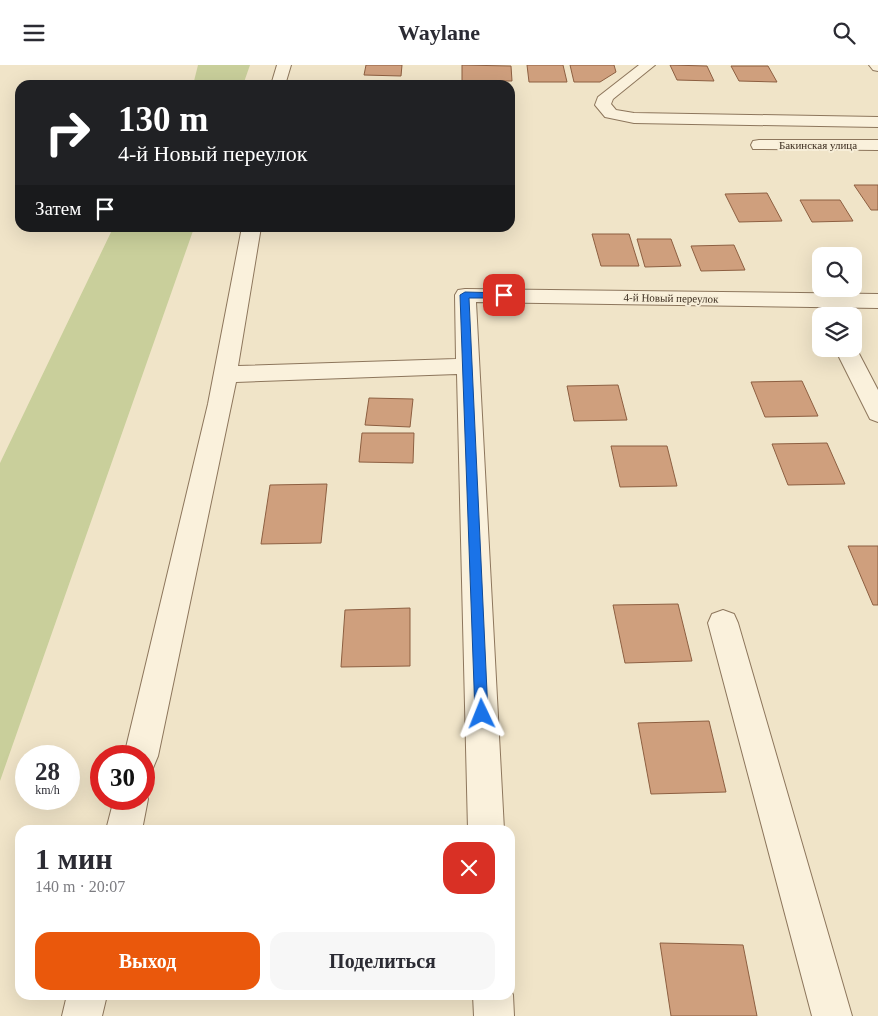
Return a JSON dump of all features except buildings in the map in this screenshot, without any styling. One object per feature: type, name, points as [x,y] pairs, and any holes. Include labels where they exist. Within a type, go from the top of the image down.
[{"type":"street","points":[[280,80],[284,65]]},
{"type":"street","points":[[648,65],[606,97],[603,105],[611,114],[634,118],[730,121],[878,122]]},
{"type":"street","name":"Бакинская улица","points":[[759,145],[878,145]]},
{"type":"street","points":[[143,745],[226,374],[251,232]]},
{"type":"street","name":"4-й Новый переулок","points":[[468,366],[465,295],[812,308]]},
{"type":"street","name":"4-й Новый переулок","points":[[838,307],[878,301]]},
{"type":"street","points":[[850,357],[878,413]]},
{"type":"street","points":[[226,374],[468,366],[486,825]]},
{"type":"street","points":[[723,623],[832,1016]]},
{"type":"street","points":[[125,825],[129,810]]},
{"type":"street","points":[[82,1016],[86,1000]]},
{"type":"street","points":[[493,1000],[494,1016]]},
{"type":"green space","points":[[198,65],[250,65],[245,80],[194,80]]},
{"type":"green space","points":[[111,232],[193,232],[0,781],[0,463]]},
{"type":"route","points":[[482,714],[465,295],[504,295]]}]
